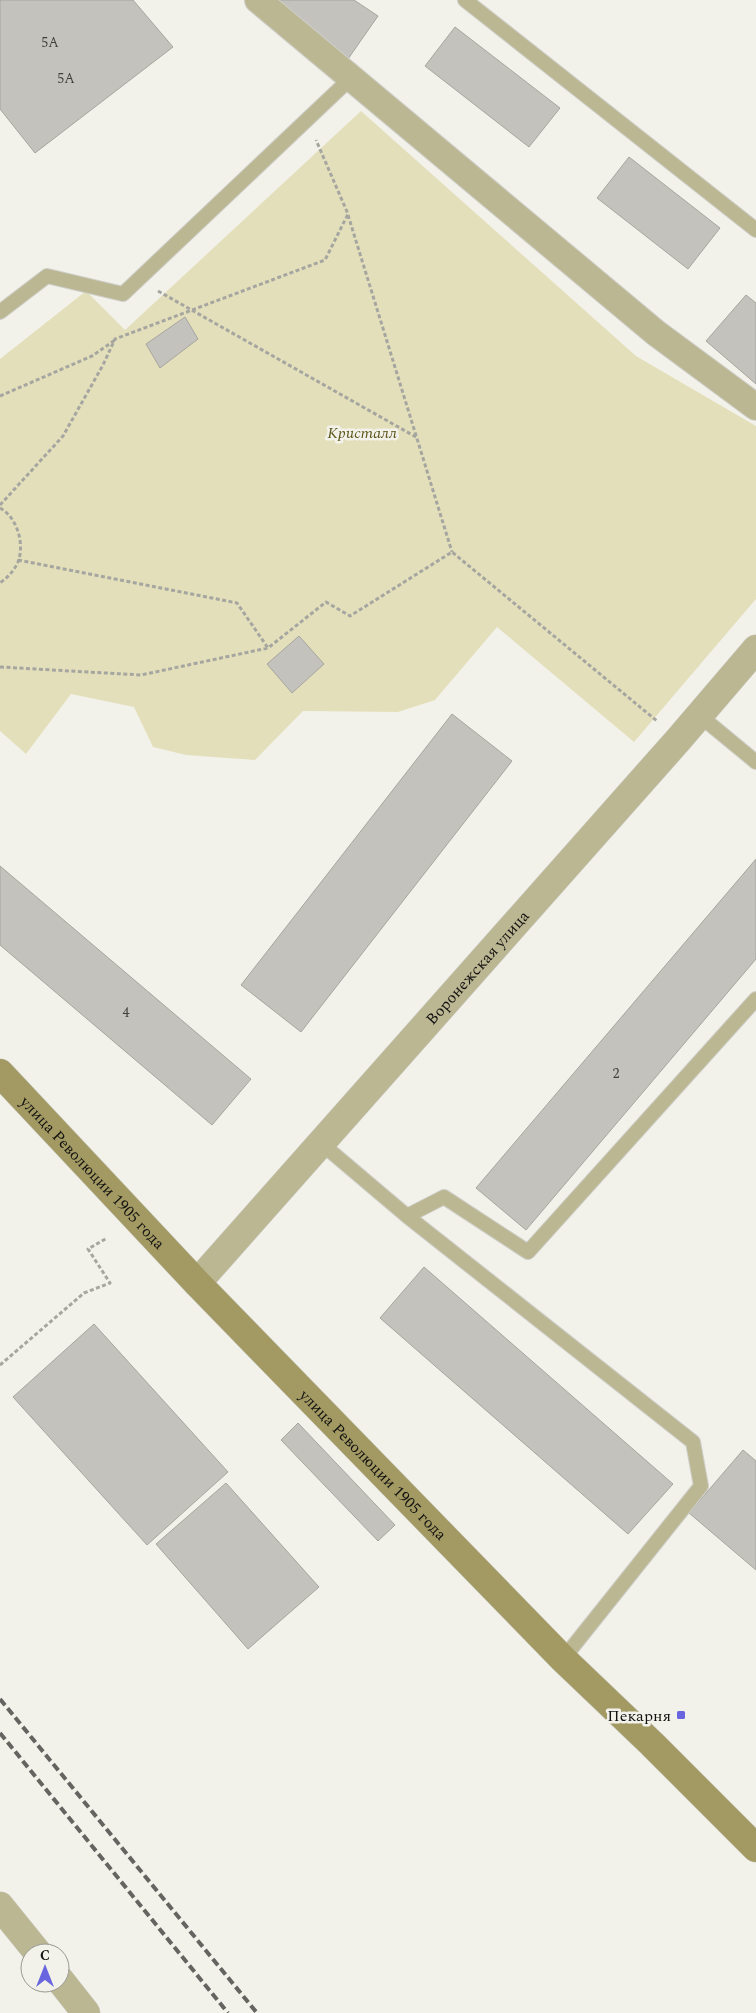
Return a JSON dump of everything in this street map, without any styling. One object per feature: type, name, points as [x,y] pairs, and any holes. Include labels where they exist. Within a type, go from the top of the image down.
[{"type":"main road","name":"улица Революции 1905 года","points":[[0,1073],[197,1283],[563,1659],[652,1744],[756,1848]]},
{"type":"street","points":[[258,0],[656,333],[756,407]]},
{"type":"street","name":"Воронежская улица","points":[[197,1283],[322,1144],[756,649]]},
{"type":"street","points":[[0,1906],[30,1943]]},
{"type":"street","points":[[70,1993],[86,2013]]},
{"type":"lane","points":[[465,0],[756,230]]},
{"type":"lane","points":[[0,312],[47,276],[123,294],[351,78]]},
{"type":"lane","points":[[699,716],[756,762]]},
{"type":"lane","points":[[408,1216],[444,1197],[528,1252],[756,999]]},
{"type":"lane","points":[[322,1144],[408,1216],[693,1442],[701,1486],[563,1659]]},
{"type":"path","points":[[307,119],[348,214],[452,552],[679,739]]},
{"type":"path","points":[[0,396],[92,356],[115,340],[325,260],[348,214]]},
{"type":"path","points":[[138,279],[416,437]]},
{"type":"path","points":[[0,583],[10,575],[18,560],[20,542],[15,524],[0,507],[62,436],[103,365],[115,340]]},
{"type":"path","points":[[0,667],[140,675],[268,648],[326,602],[350,616],[452,552]]},
{"type":"path","points":[[18,560],[237,603],[268,648]]},
{"type":"path","points":[[0,1365],[84,1293],[110,1283],[88,1249],[107,1238]]},
{"type":"green space","name":"Кристалл","points":[[361,111],[636,356],[756,426],[756,599],[634,742],[497,627],[435,700],[398,712],[303,711],[255,760],[186,755],[153,747],[134,707],[71,694],[26,754],[0,731],[0,359],[86,291],[125,330]]},
{"type":"building","points":[[0,0],[133,0],[173,47],[35,153],[0,109]]},
{"type":"building","points":[[261,0],[354,0],[378,16],[348,59]]},
{"type":"building","points":[[455,27],[560,108],[529,147],[425,66]]},
{"type":"building","points":[[629,157],[720,228],[688,269],[597,198]]},
{"type":"building","points":[[746,295],[756,303],[756,384],[706,341]]},
{"type":"building","points":[[185,317],[198,339],[160,368],[146,344]]},
{"type":"building","points":[[299,636],[324,664],[292,693],[267,664]]},
{"type":"building","points":[[452,714],[512,761],[301,1032],[241,985]]},
{"type":"building","points":[[756,859],[756,959],[526,1230],[476,1188]]},
{"type":"building","points":[[0,866],[251,1079],[212,1125],[0,945]]},
{"type":"building","points":[[424,1267],[673,1484],[628,1534],[380,1318]]},
{"type":"building","points":[[94,1324],[228,1472],[147,1545],[13,1397]]},
{"type":"building","points":[[298,1423],[395,1525],[378,1541],[281,1440]]},
{"type":"building","points":[[743,1450],[756,1461],[756,1570],[689,1513]]},
{"type":"building","points":[[226,1483],[319,1587],[248,1649],[156,1544]]},
{"type":"railway","points":[[0,1699],[257,2013]]},
{"type":"railway","points":[[0,1733],[228,2013]]},
{"type":"place","name":"Пекарня","points":[[681,1715]]}]
